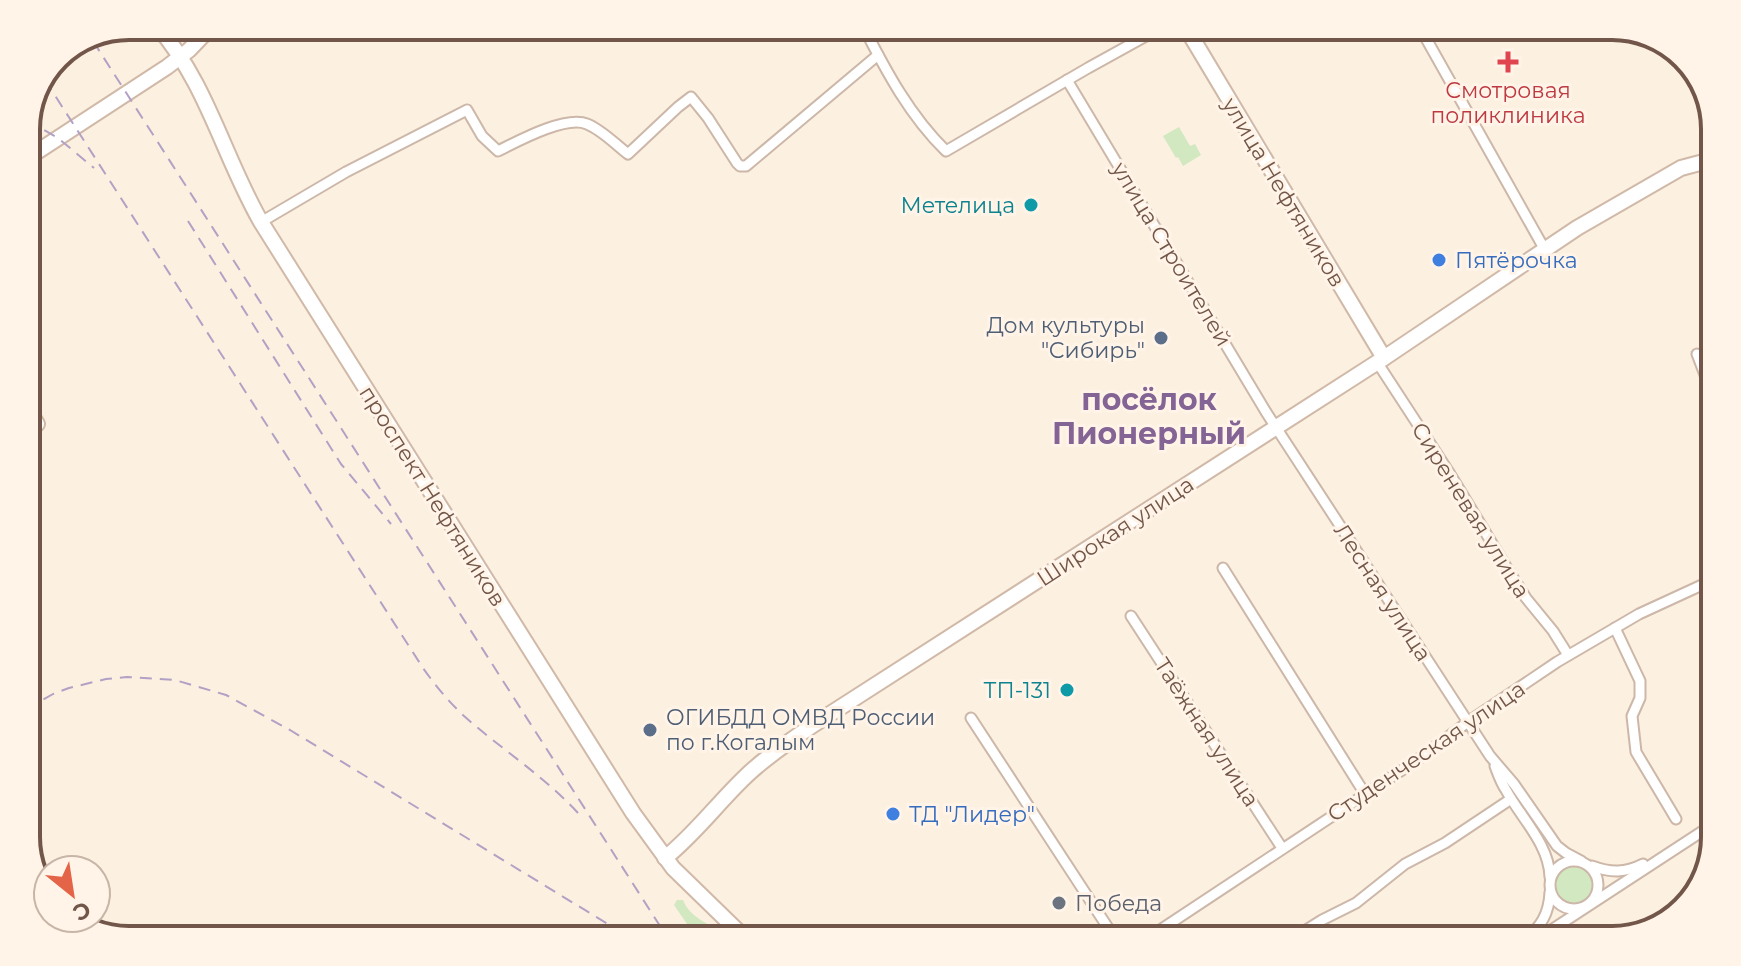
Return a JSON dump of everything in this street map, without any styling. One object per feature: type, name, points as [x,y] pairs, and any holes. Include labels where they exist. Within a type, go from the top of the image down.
[{"type":"street","name":"проспект Нефтяников","points":[[167,40],[206,103],[243,189],[261,222],[633,813],[684,880],[732,926]]},
{"type":"street","points":[[40,150],[152,78],[198,40]]},
{"type":"street","points":[[870,40],[918,120],[946,151],[1139,40]]},
{"type":"street","name":"улица Нефтяников","points":[[1193,40],[1380,360]]},
{"type":"street","points":[[1427,40],[1545,250]]},
{"type":"street","points":[[261,222],[346,172],[467,110],[478,130],[498,151],[561,124],[578,121],[593,127],[628,154],[691,97],[737,163],[746,166],[878,55]]},
{"type":"street","name":"улица Строителей","points":[[1067,80],[1276,427]]},
{"type":"street","name":"Широкая улица","points":[[665,858],[745,777],[782,746],[1380,360],[1577,228],[1676,170],[1701,162]]},
{"type":"street","points":[[1697,354],[1701,364]]},
{"type":"street","name":"Сиреневая улица","points":[[1380,360],[1510,573],[1568,655]]},
{"type":"street","name":"Лесная улица","points":[[1276,427],[1490,756],[1511,799],[1547,855],[1550,884]]},
{"type":"street","points":[[1223,568],[1365,794]]},
{"type":"street","name":"Студенческая улица","points":[[1166,926],[1417,760],[1568,655],[1639,614],[1701,585]]},
{"type":"street","name":"Таёжная улица","points":[[1131,616],[1282,848]]},
{"type":"street","points":[[1615,628],[1640,681],[1640,698],[1632,716],[1636,752],[1676,819]]},
{"type":"street","points":[[971,718],[1107,926]]},
{"type":"street","name":"Лесная улица","points":[[1490,756],[1514,784],[1557,846],[1583,862]]},
{"type":"street","points":[[1312,926],[1356,903],[1405,864],[1433,851],[1511,799]]},
{"type":"street","points":[[1539,926],[1548,907],[1553,873],[1561,864],[1583,862],[1608,871],[1629,870],[1701,830]]},
{"type":"street","points":[[1557,926],[1701,832]]},
{"type":"street","points":[[1550,884],[1552,895],[1562,905],[1572,909],[1588,905],[1596,895],[1599,881],[1593,869],[1583,862]]},
{"type":"green space","points":[[1179,127],[1190,146],[1195,144],[1201,155],[1183,166],[1163,136]]},
{"type":"green space","points":[[1574,867],[1586,873],[1592,885],[1586,897],[1574,903],[1562,897],[1556,885],[1562,873]]},
{"type":"green space","points":[[677,900],[683,900],[692,913],[712,926],[688,926],[674,905]]},
{"type":"railway","points":[[97,47],[660,926]]},
{"type":"railway","points":[[50,88],[428,674],[464,716],[578,813]]},
{"type":"railway","points":[[40,128],[58,138],[94,168]]},
{"type":"railway","points":[[188,221],[341,464],[391,524]]},
{"type":"railway","points":[[40,701],[69,688],[127,677],[175,680],[226,695],[290,730],[611,926]]},
{"type":"place","name":"Смотровая поликлиника","points":[[1508,62]]},
{"type":"place","name":"Метелица","points":[[1031,205]]},
{"type":"place","name":"Пятёрочка","points":[[1439,260]]},
{"type":"place","name":"Дом культуры \"Сибирь\"","points":[[1161,338]]},
{"type":"place","name":"ТП-131","points":[[1067,690]]},
{"type":"place","name":"ОГИБДД ОМВД России по г.Когалым","points":[[650,730]]},
{"type":"place","name":"ТД \"Лидер\"","points":[[893,814]]},
{"type":"place","name":"Победа","points":[[1059,903]]},
{"type":"district","name":"посёлок Пионерный","points":[[1149,417]]}]
